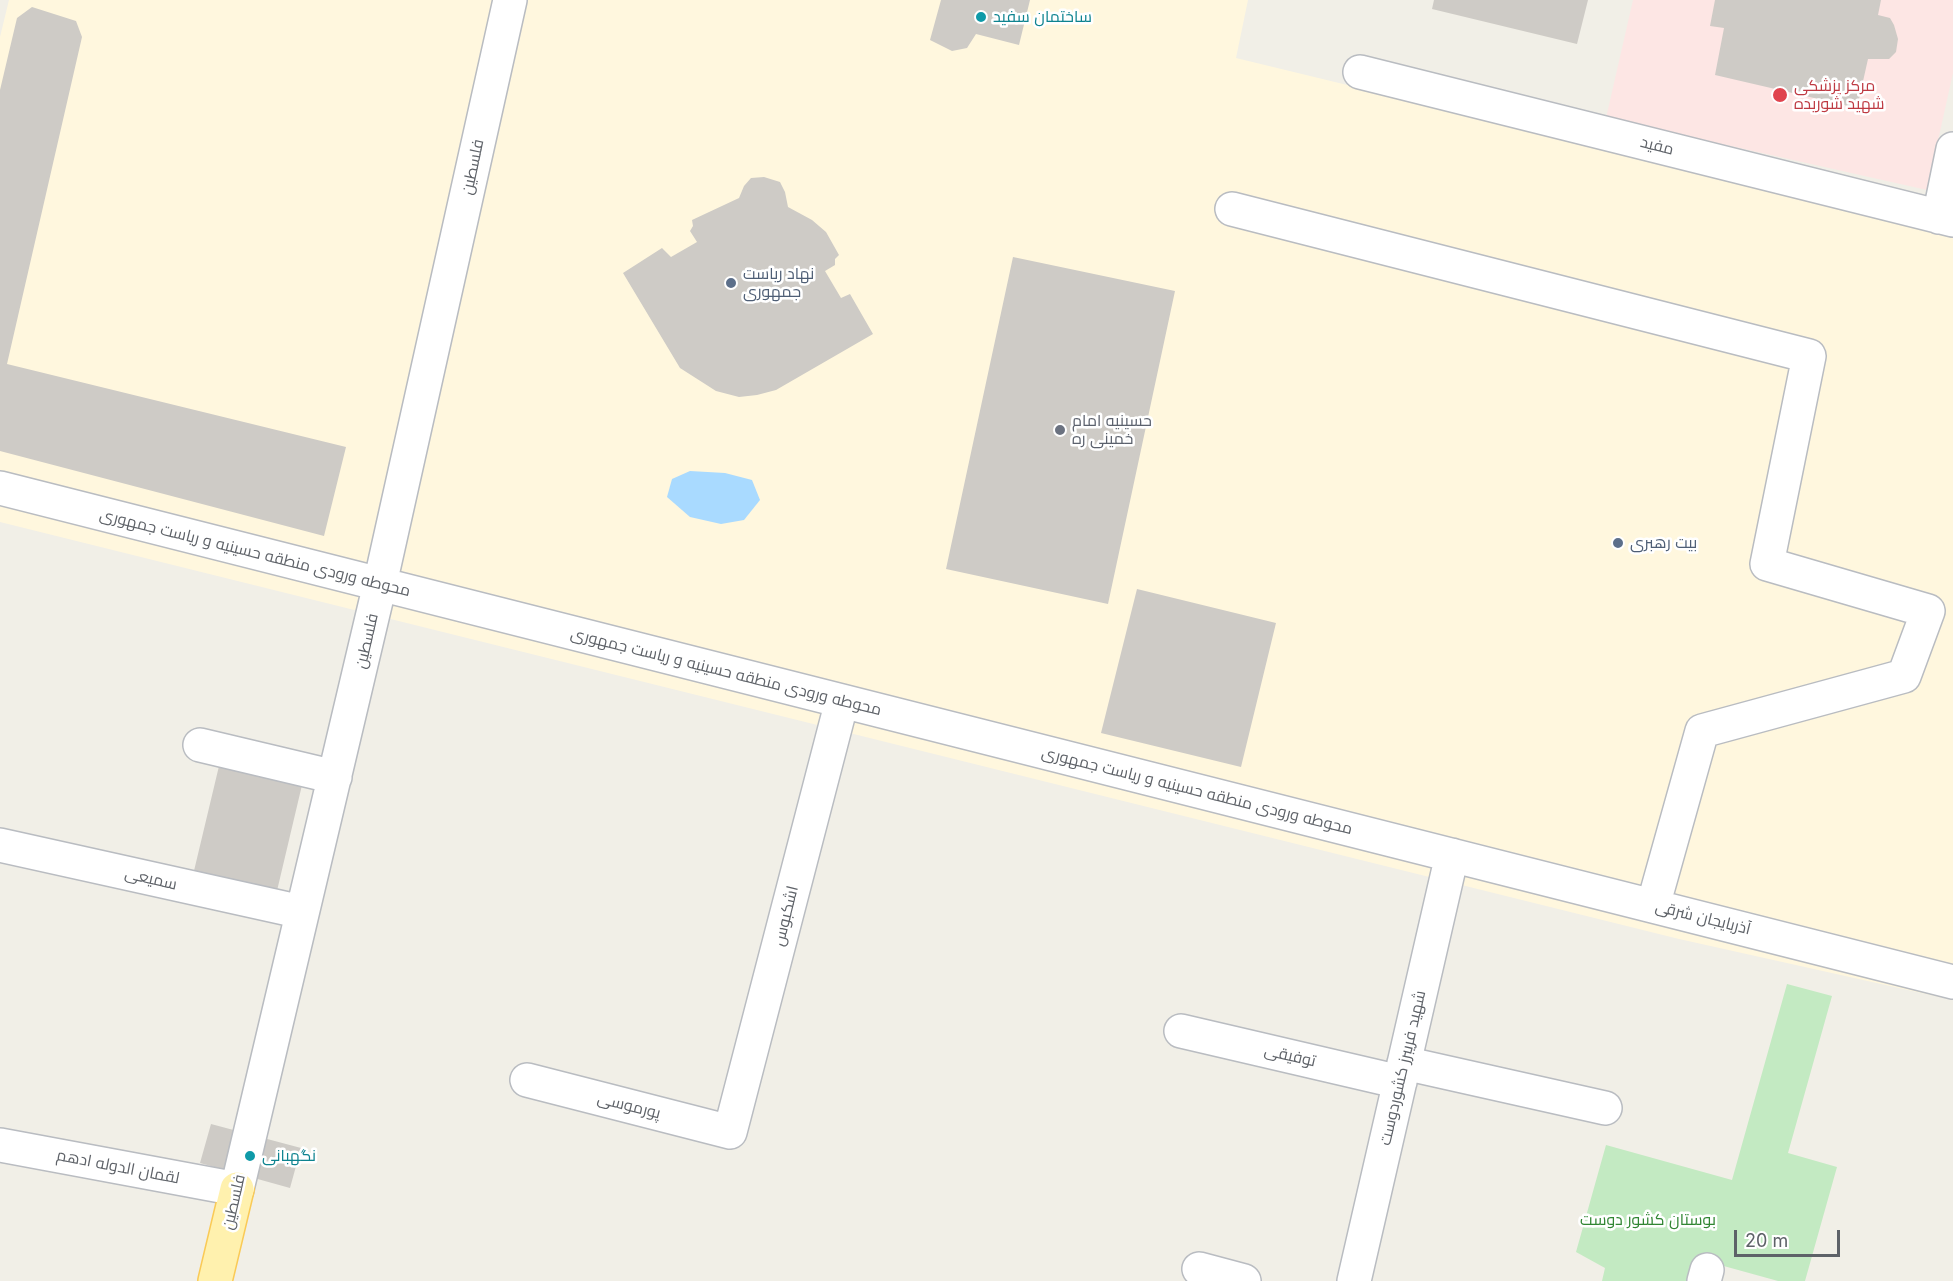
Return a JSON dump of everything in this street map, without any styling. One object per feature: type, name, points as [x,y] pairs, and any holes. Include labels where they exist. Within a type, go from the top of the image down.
[{"type":"main road","name":"فلسطین","points":[[215,1281],[237,1189]]},
{"type":"street","name":"فلسطین","points":[[237,1189],[380,584],[510,0]]},
{"type":"street","name":"مفید","points":[[1360,72],[1946,218]]},
{"type":"street","points":[[1946,218],[1953,149]]},
{"type":"street","points":[[1232,209],[1809,356],[1767,564],[1928,611],[1904,676],[1702,732],[1653,906]]},
{"type":"street","name":"محوطه ورودی منطقه حسینیه و ریاست جمهوری","points":[[0,488],[1452,855]]},
{"type":"street","name":"اشکبوس","points":[[730,1132],[842,701]]},
{"type":"street","points":[[200,745],[334,777]]},
{"type":"street","name":"سمیعی","points":[[0,845],[302,912]]},
{"type":"street","name":"آذربایجان شرقی","points":[[1452,855],[1953,982]]},
{"type":"street","name":"شهید فریبرز کشوردوست","points":[[1354,1281],[1452,855]]},
{"type":"street","name":"توفیقی","points":[[1180,1031],[1605,1108]]},
{"type":"street","name":"پورموسی","points":[[527,1080],[730,1132]]},
{"type":"street","name":"لقمان الدوله ادهم","points":[[0,1145],[237,1189]]},
{"type":"street","points":[[1199,1269],[1244,1281]]},
{"type":"shaded area","points":[[9,0],[1248,0],[1236,58],[1953,232],[1953,1000],[1679,939],[0,522],[0,37]]},
{"type":"shaded area","name":"مرکز پزشکی شهید شوریده","points":[[1633,0],[1953,0],[1953,73],[1927,190],[1606,118]]},
{"type":"green space","name":"بوستان کشور دوست","points":[[1787,984],[1832,996],[1788,1153],[1837,1167],[1805,1281],[1778,1281],[1702,1260],[1696,1281],[1602,1281],[1605,1268],[1576,1252],[1606,1145],[1732,1180]]},
{"type":"water","points":[[690,471],[725,473],[752,480],[760,500],[744,520],[721,524],[690,517],[667,497],[672,479]]},
{"type":"building","name":"ساختمان سفید","points":[[941,0],[1030,0],[1019,45],[976,34],[967,48],[952,51],[930,40]]},
{"type":"building","points":[[1434,0],[1588,0],[1577,44],[1432,9]]},
{"type":"building","points":[[1715,0],[1881,0],[1878,15],[1890,18],[1894,25],[1898,39],[1896,52],[1889,59],[1868,59],[1857,108],[1715,75],[1724,28],[1710,26]]},
{"type":"building","points":[[32,7],[76,21],[82,37],[7,364],[346,447],[324,536],[0,451],[0,90],[17,18]]},
{"type":"building","name":"نهاد ریاست جمهوری","points":[[764,177],[780,182],[788,207],[812,220],[826,232],[839,255],[835,259],[835,265],[825,271],[841,298],[850,294],[873,334],[776,390],[739,397],[716,391],[680,368],[623,273],[662,248],[671,257],[697,242],[690,231],[693,226],[692,220],[739,198],[744,186],[751,178]]},
{"type":"building","name":"حسینیه امام خمینی ره","points":[[1013,257],[1175,291],[1108,604],[946,569]]},
{"type":"building","points":[[1137,589],[1276,623],[1241,767],[1101,733]]},
{"type":"building","points":[[219,766],[302,785],[276,895],[193,875]]},
{"type":"building","name":"نگهبانی","points":[[211,1124],[301,1148],[290,1188],[200,1163]]},
{"type":"place","name":"ساختمان سفید","points":[[981,17]]},
{"type":"place","name":"مرکز پزشکی شهید شوریده","points":[[1780,95]]},
{"type":"place","name":"نهاد ریاست جمهوری","points":[[731,283]]},
{"type":"place","name":"حسینیه امام خمینی ره","points":[[1060,430]]},
{"type":"place","name":"بیت رهبری","points":[[1618,543]]},
{"type":"place","name":"نگهبانی","points":[[250,1156]]}]
